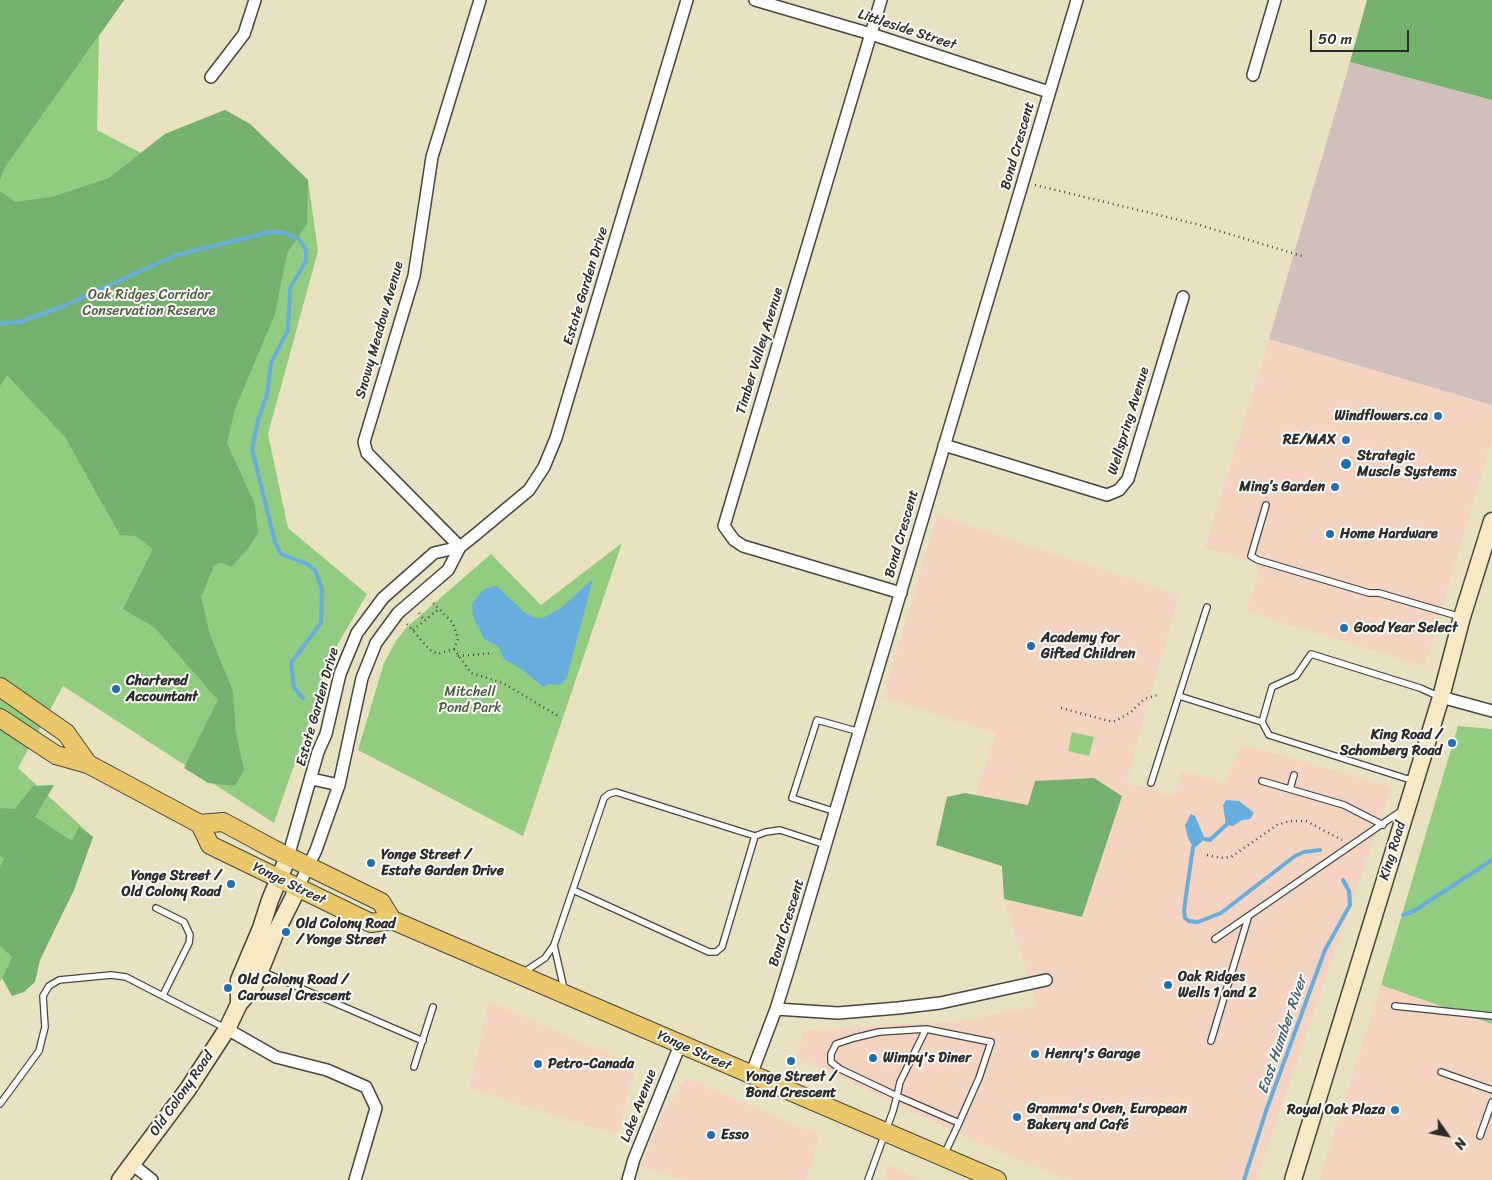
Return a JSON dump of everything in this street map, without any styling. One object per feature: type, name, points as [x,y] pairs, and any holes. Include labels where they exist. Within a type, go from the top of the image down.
[{"type":"main road","name":"King Road","points":[[1292,1180],[1340,1032],[1492,521]]},
{"type":"main road","points":[[0,687],[66,733],[88,764]]},
{"type":"main road","points":[[0,718],[56,755],[88,764],[200,824]]},
{"type":"main road","name":"Yonge Street","points":[[392,920],[381,902],[288,857],[223,822],[200,824],[210,845],[371,923],[392,920],[751,1076],[997,1180]]},
{"type":"main road","name":"Old Colony Road","points":[[239,1004],[238,980],[288,857]]},
{"type":"main road","name":"Old Colony Road","points":[[120,1180],[188,1089],[227,1029],[239,1004],[254,986],[275,934],[298,888]]},
{"type":"street","points":[[211,77],[244,34],[255,0]]},
{"type":"street","name":"Snowy Meadow Avenue","points":[[460,546],[373,459],[367,452],[364,442],[414,276],[432,157],[480,0]]},
{"type":"street","name":"Estate Garden Drive","points":[[288,857],[312,779],[318,752],[326,734],[340,674],[357,633],[382,598],[434,553],[460,546],[529,490],[550,455],[687,0]]},
{"type":"street","name":"Littleside Street","points":[[755,0],[872,34],[1049,92]]},
{"type":"street","name":"Timber Valley Avenue","points":[[882,0],[724,526],[730,537],[743,546],[901,593]]},
{"type":"street","name":"Bond Crescent","points":[[751,1076],[776,1009],[836,812],[944,445],[986,312],[1077,0]]},
{"type":"street","points":[[1253,75],[1275,0]]},
{"type":"street","name":"Wellspring Avenue","points":[[944,445],[1107,494],[1119,490],[1128,479],[1183,297]]},
{"type":"street","name":"Estate Garden Drive","points":[[298,888],[308,867],[339,785],[360,686],[376,643],[398,613],[448,570],[460,546]]},
{"type":"street","points":[[1441,697],[1492,711]]},
{"type":"street","name":"Estate Garden Drive","points":[[312,779],[339,785]]},
{"type":"street","points":[[776,1009],[838,1013],[898,1008],[948,1002],[1046,980]]},
{"type":"street","points":[[227,1029],[276,1057],[327,1070],[366,1087],[376,1108],[355,1180]]},
{"type":"street","name":"Lake Avenue","points":[[628,1180],[634,1159],[680,1045]]},
{"type":"street","points":[[132,1164],[152,1180]]},
{"type":"lane","points":[[1266,505],[1251,556],[1258,560],[1369,593],[1379,593],[1462,617]]},
{"type":"lane","points":[[1151,783],[1207,608]]},
{"type":"lane","points":[[1414,781],[1269,735],[1262,722],[1272,687],[1296,676],[1311,654],[1420,688],[1441,697]]},
{"type":"lane","points":[[1179,696],[1262,722]]},
{"type":"lane","points":[[836,812],[792,798],[817,720],[860,732]]},
{"type":"lane","points":[[1290,789],[1294,775]]},
{"type":"lane","points":[[1262,781],[1344,805],[1383,826]]},
{"type":"lane","points":[[518,974],[533,968],[546,958],[554,945],[604,798],[609,794],[616,792],[755,836],[780,830],[826,845]]},
{"type":"lane","points":[[1215,939],[1383,826],[1407,806]]},
{"type":"lane","points":[[573,890],[708,952],[716,952],[722,947],[755,836]]},
{"type":"lane","points":[[156,908],[183,921],[190,935],[189,942],[163,995]]},
{"type":"lane","points":[[1211,1041],[1248,918]]},
{"type":"lane","points":[[554,945],[566,995]]},
{"type":"lane","points":[[260,971],[423,1040]]},
{"type":"lane","points":[[0,1104],[39,1051],[45,1027],[43,998],[47,989],[54,982],[120,975],[163,995],[227,1029]]},
{"type":"lane","points":[[1395,1006],[1492,1016]]},
{"type":"lane","points":[[414,1067],[433,1007]]},
{"type":"lane","points":[[868,1180],[885,1133],[900,1082],[926,1029]]},
{"type":"lane","points":[[943,1157],[959,1123],[979,1078],[991,1042],[926,1029],[879,1032],[836,1044],[831,1054],[831,1062],[840,1069],[959,1123]]},
{"type":"lane","points":[[1441,1072],[1492,1090]]},
{"type":"lane","points":[[1480,1136],[1492,1102]]},
{"type":"path","points":[[1035,185],[1196,224],[1302,256]]},
{"type":"path","points":[[432,602],[453,623],[458,639],[454,649]]},
{"type":"path","points":[[413,630],[439,609]]},
{"type":"path","points":[[419,613],[425,621]]},
{"type":"path","points":[[407,624],[430,650],[438,654],[454,649]]},
{"type":"path","points":[[454,649],[471,673],[503,683],[558,716]]},
{"type":"path","points":[[458,656],[493,654]]},
{"type":"path","points":[[1061,708],[1113,722],[1130,713],[1144,699],[1158,695]]},
{"type":"path","points":[[1207,856],[1221,858],[1232,856],[1277,825],[1290,821],[1306,821],[1352,846]]},
{"type":"shaded area","points":[[1350,62],[1492,100],[1492,405],[1269,339]]},
{"type":"shaded area","points":[[1269,339],[1492,405],[1492,439],[1425,666],[1246,612],[1261,564],[1205,548]]},
{"type":"shaded area","points":[[937,515],[1179,595],[1126,782],[1174,796],[1182,771],[1225,783],[1241,744],[1392,787],[1256,1180],[1066,1180],[992,1149],[795,1056],[805,1030],[959,1021],[1037,1006],[1004,899],[1082,917],[1028,805],[975,795],[996,734],[883,697]]},
{"type":"shaded area","points":[[1381,985],[1492,1024],[1492,1180],[1319,1180]]},
{"type":"shaded area","points":[[489,1001],[636,1066],[617,1133],[601,1130],[469,1089]]},
{"type":"shaded area","points":[[686,1078],[820,1135],[806,1180],[683,1180],[641,1167],[663,1112]]},
{"type":"shaded area","points":[[889,1165],[919,1180],[884,1180]]},
{"type":"green space","name":"Oak Ridges Corridor Conservation Reserve","points":[[0,0],[124,0],[99,36],[97,130],[141,153],[165,134],[225,110],[250,124],[308,180],[318,251],[268,434],[288,528],[367,594],[327,663],[319,693],[274,823],[63,686],[18,768],[93,837],[12,957],[0,982]]},
{"type":"green space","points":[[0,0],[124,0],[5,167],[0,180]]},
{"type":"green space","points":[[1367,0],[1492,0],[1492,100],[1350,62]]},
{"type":"green space","points":[[225,110],[250,124],[308,180],[307,224],[287,253],[275,314],[235,409],[227,443],[255,505],[258,533],[247,550],[231,567],[221,562],[214,566],[201,597],[210,635],[233,691],[236,733],[244,770],[235,786],[208,783],[184,768],[218,700],[155,628],[123,609],[153,549],[136,536],[120,535],[65,437],[7,375],[0,386],[0,191],[15,202],[52,197],[109,178],[165,134]]},
{"type":"green space","name":"Mitchell Pond Park","points":[[622,543],[523,836],[358,750],[384,663],[396,641],[407,627],[491,554],[541,605]]},
{"type":"green space","points":[[1458,726],[1492,729],[1492,1024],[1381,985]]},
{"type":"green space","points":[[1072,732],[1094,737],[1089,756],[1068,751]]},
{"type":"green space","points":[[1094,778],[1122,796],[1082,917],[1004,899],[1002,866],[936,845],[947,797],[965,793],[1028,805],[1035,781]]},
{"type":"green space","points":[[54,785],[35,817],[72,841],[79,827],[93,837],[74,890],[40,960],[35,982],[24,992],[12,996],[2,978],[12,957],[0,946],[0,867],[4,858],[0,856],[0,808],[15,809],[33,786]]},
{"type":"water","points":[[593,579],[567,677],[560,685],[548,684],[543,687],[523,670],[504,659],[498,646],[484,639],[473,616],[472,604],[483,590],[493,586],[498,587],[524,612],[535,618],[543,618],[561,608]]},
{"type":"water","points":[[1226,800],[1239,801],[1254,813],[1250,819],[1242,820],[1233,826],[1226,825],[1223,805]]},
{"type":"water","points":[[1191,814],[1195,816],[1205,839],[1196,847],[1193,847],[1188,838],[1185,825]]},
{"type":"waterway","points":[[0,323],[20,322],[64,306],[176,255],[270,232],[282,232],[299,239],[306,250],[306,261],[290,288],[288,330],[271,363],[267,395],[258,420],[252,449],[275,542],[281,554],[307,564],[315,570],[322,589],[321,623],[291,663],[294,687],[303,698]]},
{"type":"waterway","points":[[1205,839],[1210,840],[1226,825]]},
{"type":"waterway","points":[[1193,847],[1184,910],[1185,918],[1189,921],[1198,922],[1221,913],[1295,856],[1304,852],[1320,850]]},
{"type":"waterway","name":"East Humber River","points":[[1403,915],[1414,911],[1492,860]]},
{"type":"waterway","name":"East Humber River","points":[[1244,1180],[1266,1111],[1325,950],[1350,905],[1349,891],[1343,880]]},
{"type":"place","name":"Windflowers.ca","points":[[1438,416]]},
{"type":"place","name":"RE/MAX","points":[[1346,440]]},
{"type":"place","name":"Strategic Muscle Systems","points":[[1346,464]]},
{"type":"place","name":"Ming’s Garden","points":[[1335,487]]},
{"type":"place","name":"Home Hardware","points":[[1330,534]]},
{"type":"place","name":"Good Year Select","points":[[1344,628]]},
{"type":"place","name":"Academy for Gifted Children","points":[[1031,646]]},
{"type":"place","name":"Chartered Accountant","points":[[116,689]]},
{"type":"place","name":"King Road / Schomberg Road","points":[[1452,743]]},
{"type":"place","name":"Yonge Street / Estate Garden Drive","points":[[371,863]]},
{"type":"place","name":"Yonge Street / Old Colony Road","points":[[231,884]]},
{"type":"place","name":"Old Colony Road / Yonge Street","points":[[286,932]]},
{"type":"place","name":"Oak Ridges Wells 1 and 2","points":[[1168,985]]},
{"type":"place","name":"Old Colony Road / Carousel Crescent","points":[[228,988]]},
{"type":"place","name":"Henry's Garage","points":[[1035,1054]]},
{"type":"place","name":"Wimpy's Diner","points":[[873,1058]]},
{"type":"place","name":"Yonge Street / Bond Crescent","points":[[791,1061]]},
{"type":"place","name":"Petro-Canada","points":[[538,1064]]},
{"type":"place","name":"Royal Oak Plaza","points":[[1395,1110]]},
{"type":"place","name":"Gramma's Oven, European Bakery and Café","points":[[1017,1117]]},
{"type":"place","name":"Esso","points":[[711,1135]]}]
